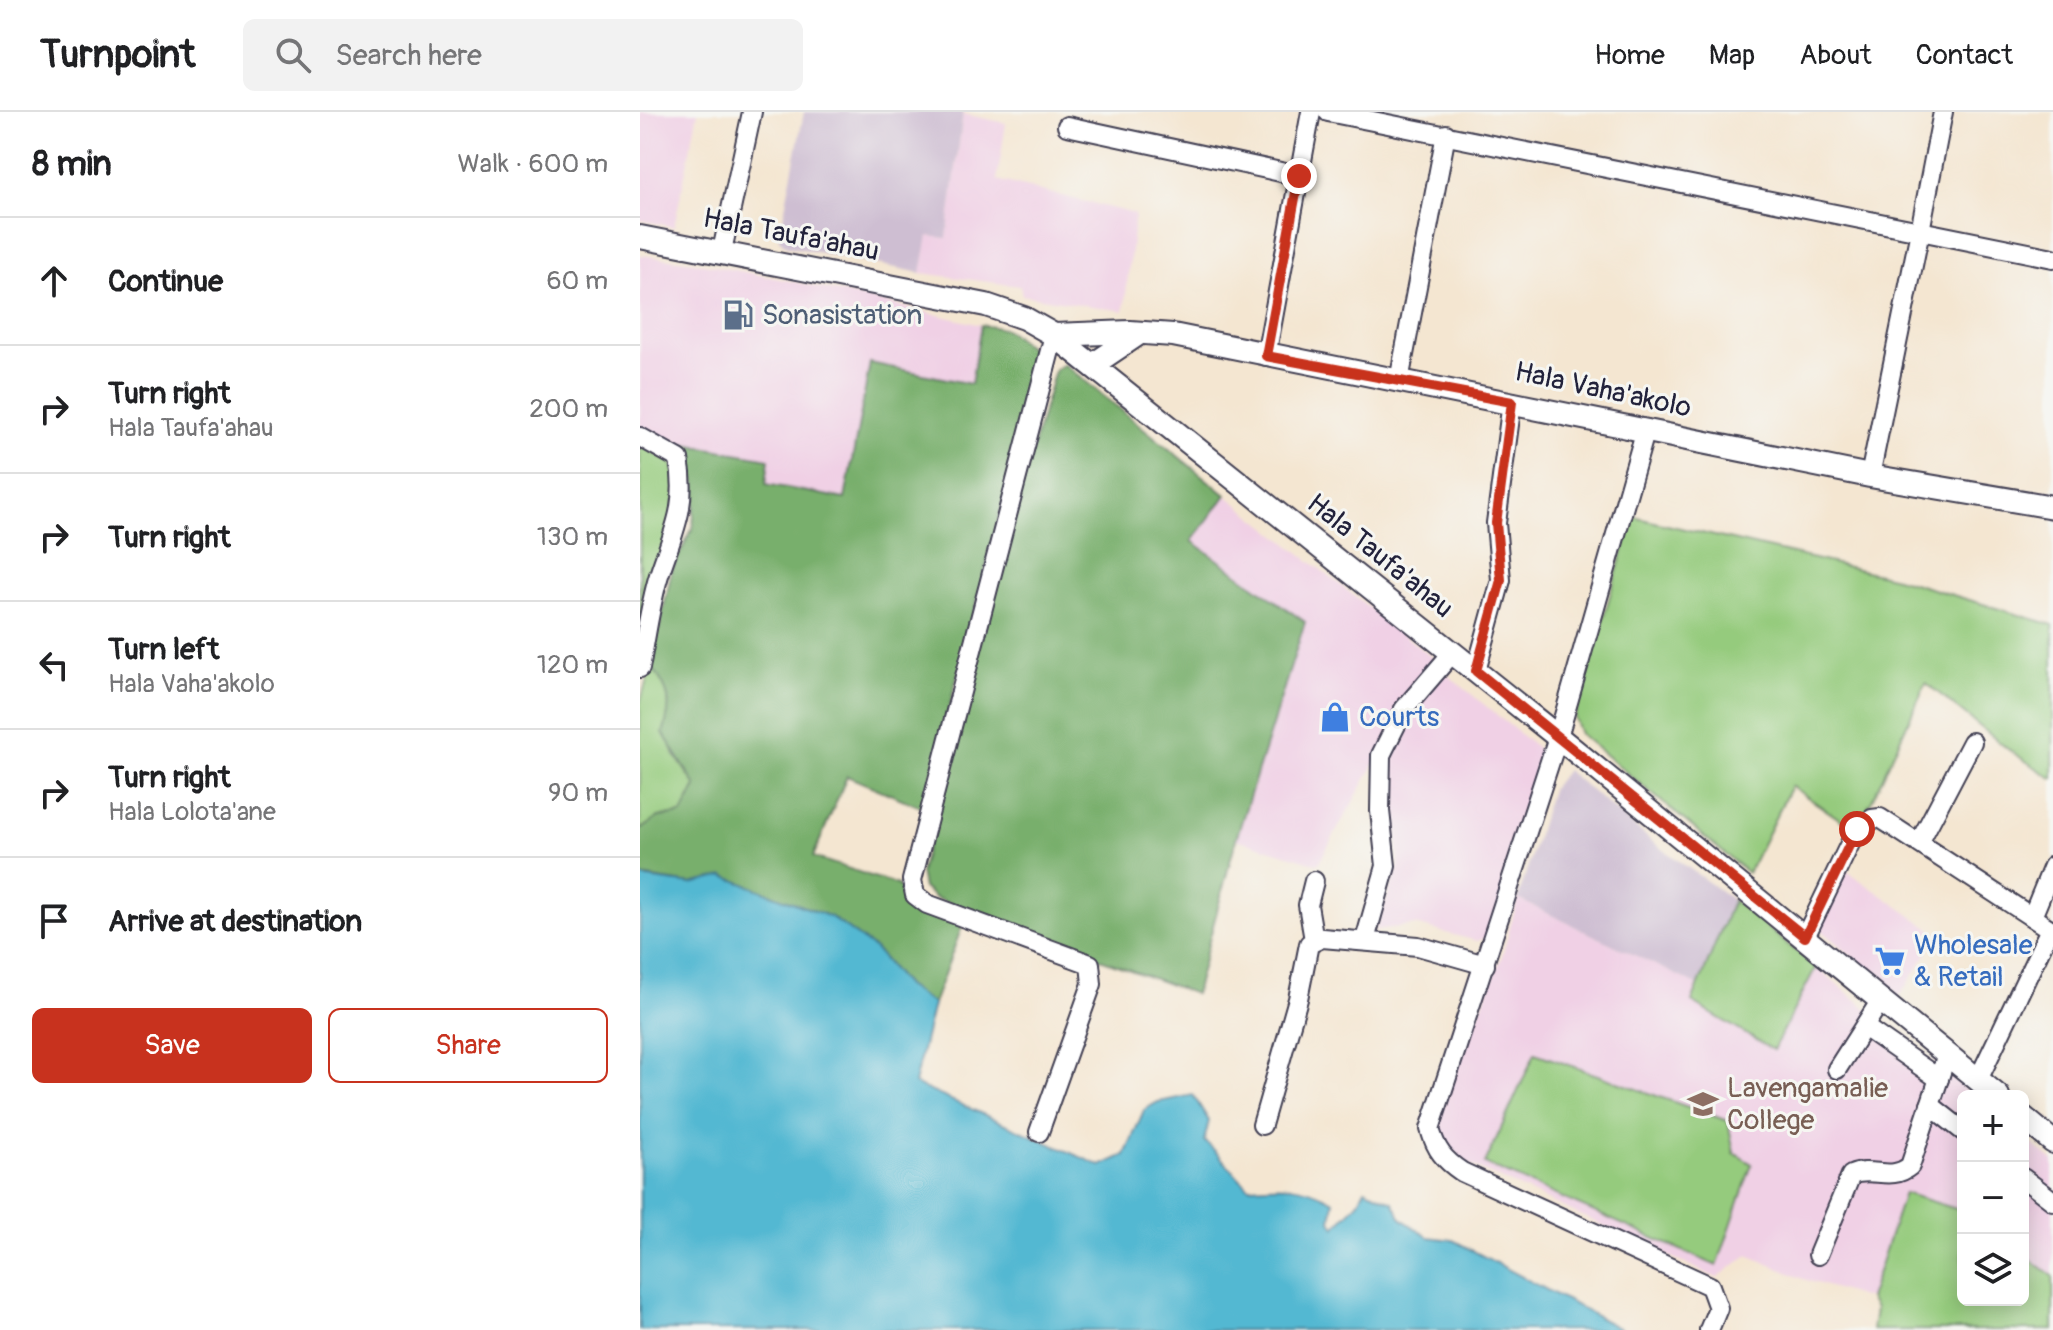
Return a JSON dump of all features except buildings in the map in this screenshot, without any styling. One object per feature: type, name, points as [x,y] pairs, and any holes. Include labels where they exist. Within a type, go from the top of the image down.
[{"type":"main road","name":"Hala Taufa'ahau","points":[[640,237],[986,305],[1024,318],[1054,335],[1453,652],[1990,1090]]},
{"type":"main road","points":[[1094,364],[1141,333]]},
{"type":"main road","name":"Hala Vaha'akolo","points":[[1054,335],[1173,335],[1870,476],[2053,507]]},
{"type":"main road","points":[[2029,1122],[2053,1142]]},
{"type":"street","points":[[722,251],[752,112]]},
{"type":"street","points":[[1266,356],[1311,112]]},
{"type":"street","points":[[1328,112],[2053,258]]},
{"type":"street","points":[[1870,476],[1943,112]]},
{"type":"street","points":[[1067,126],[1299,176]]},
{"type":"street","points":[[1399,381],[1446,134]]},
{"type":"street","points":[[1039,1132],[1092,984],[1090,964],[927,904],[915,895],[912,880],[1054,335]]},
{"type":"street","points":[[1476,671],[1501,580],[1496,523],[1512,402]]},
{"type":"street","points":[[1646,429],[1558,737],[1430,1129],[1435,1146],[1445,1161],[1462,1172],[1710,1286],[1718,1308],[1709,1330]]},
{"type":"street","points":[[640,437],[679,459],[684,483],[681,517],[658,577],[640,668]]},
{"type":"street","points":[[1365,940],[1386,866],[1380,811],[1381,755],[1404,709],[1453,652]]},
{"type":"street","points":[[1920,841],[1972,742]]},
{"type":"street","points":[[1805,937],[1857,829],[1872,819],[1880,818],[1920,841],[2052,930],[1978,1080]]},
{"type":"street","points":[[2032,917],[2053,866]]},
{"type":"street","points":[[1262,1125],[1298,999],[1306,951],[1314,940],[1308,905],[1314,881]]},
{"type":"street","points":[[1314,940],[1365,940],[1418,946],[1485,965]]},
{"type":"street","points":[[1837,1069],[1866,1028],[1881,1000]]},
{"type":"street","points":[[1866,1028],[1939,1079]]},
{"type":"street","points":[[1818,1255],[1851,1175],[1866,1172],[1895,1175],[1910,1166],[1947,1054]]},
{"type":"street","points":[[1930,1105],[1957,1126]]},
{"type":"street","points":[[2029,1183],[2053,1201]]},
{"type":"shaded area","points":[[640,112],[698,112],[674,227],[640,220]]},
{"type":"shaded area","points":[[804,112],[963,112],[947,238],[928,236],[921,273],[787,246],[779,239]]},
{"type":"shaded area","points":[[963,114],[1006,123],[997,180],[1135,214],[1124,311],[1022,295],[1020,286],[921,273],[928,236],[947,238]]},
{"type":"shaded area","points":[[640,255],[694,262],[800,283],[981,325],[972,385],[870,363],[845,499],[766,484],[769,459],[685,444],[647,433],[640,426]]},
{"type":"shaded area","points":[[1226,495],[1434,659],[1318,864],[1236,839],[1305,622],[1192,540]]},
{"type":"shaded area","points":[[1443,671],[1547,756],[1491,936],[1477,941],[1415,925],[1375,930],[1399,865],[1391,760],[1418,704]]},
{"type":"shaded area","points":[[1566,770],[1654,843],[1733,900],[1699,986],[1518,899],[1551,790]]},
{"type":"shaded area","points":[[1847,871],[1939,935],[1900,996],[1817,927]]},
{"type":"shaded area","name":"Lavengamalie College","points":[[1518,899],[1699,986],[1693,1002],[1773,1050],[1816,967],[1967,1090],[1957,1090],[1957,1209],[1904,1194],[1869,1299],[1803,1279],[1748,1255],[1717,1278],[1462,1161],[1442,1138],[1439,1112],[1502,956]]},
{"type":"shaded area","points":[[2029,1142],[2053,1161],[2053,1276],[2029,1258]]},
{"type":"green space","points":[[981,325],[1005,329],[1041,356],[923,808],[847,776],[813,857],[898,885],[913,909],[963,924],[933,1004],[906,986],[875,949],[831,917],[724,877],[691,884],[640,876],[640,830],[659,817],[682,814],[696,786],[663,733],[668,697],[651,666],[672,570],[693,527],[696,484],[685,444],[769,459],[766,484],[845,499],[870,363],[971,384]]},
{"type":"green space","points":[[1064,364],[1226,495],[1192,541],[1305,622],[1236,839],[1195,994],[935,898],[923,888],[920,873],[1008,533],[1055,370]]},
{"type":"green space","points":[[640,445],[672,463],[678,488],[640,647]]},
{"type":"green space","points":[[1633,517],[1896,578],[2053,625],[2053,779],[2009,750],[1926,683],[1872,800],[1854,829],[1791,786],[1748,873],[1580,734],[1574,718]]},
{"type":"green space","points":[[651,666],[667,687],[674,754],[696,786],[682,814],[659,817],[640,830],[640,703]]},
{"type":"green space","points":[[1733,900],[1816,967],[1773,1050],[1692,1002]]},
{"type":"green space","points":[[1535,1053],[1728,1121],[1734,1153],[1752,1164],[1717,1266],[1485,1164]]},
{"type":"green space","points":[[1904,1193],[1957,1209],[1957,1306],[2029,1306],[2029,1258],[2053,1276],[2053,1330],[1872,1330],[1875,1309],[1869,1299]]},
{"type":"water","points":[[724,876],[831,917],[875,949],[906,986],[933,1004],[914,1084],[1101,1166],[1125,1155],[1144,1110],[1158,1102],[1193,1095],[1209,1121],[1204,1141],[1249,1187],[1292,1186],[1323,1195],[1334,1201],[1331,1221],[1335,1227],[1358,1203],[1365,1189],[1393,1202],[1402,1219],[1428,1237],[1453,1240],[1622,1330],[640,1330],[640,877],[691,884]]},
{"type":"place","name":"Sonasistation","points":[[738,315]]},
{"type":"place","name":"Courts","points":[[1335,717]]},
{"type":"place","name":"Wholesale & Retail","points":[[1890,961]]},
{"type":"place","name":"Lavengamalie College","points":[[1703,1104]]},
{"type":"route","points":[[1299,176],[1266,356],[1512,402],[1496,523],[1501,580],[1476,671],[1805,937],[1857,829]]}]
